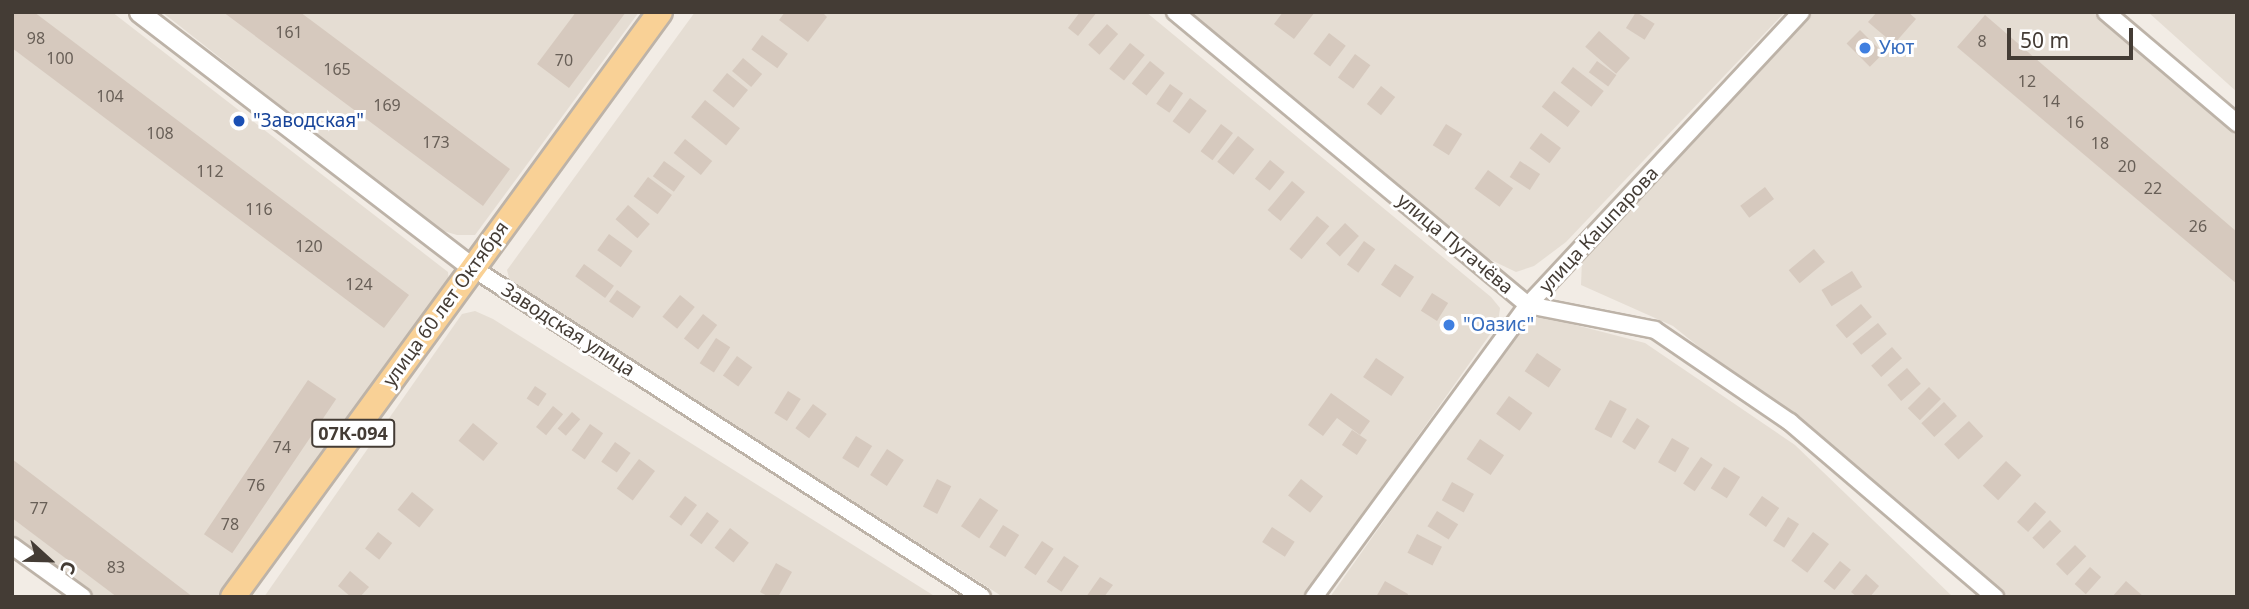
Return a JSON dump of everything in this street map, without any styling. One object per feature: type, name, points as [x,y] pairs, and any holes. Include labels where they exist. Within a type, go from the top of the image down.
[{"type":"main road","name":"улица 60 лет Октября","points":[[233,597],[471,267],[660,12]]},
{"type":"street","name":"Заводская улица","points":[[139,12],[471,267],[982,597]]},
{"type":"street","name":"улица Пугачёва","points":[[1175,12],[1528,305],[1655,331],[1790,422],[1995,597]]},
{"type":"street","name":"улица Кашпарова","points":[[1314,597],[1528,305],[1801,12]]},
{"type":"street","points":[[2106,12],[2237,122]]},
{"type":"street","points":[[12,546],[83,597]]},
{"type":"shaded area","points":[[12,12],[112,12],[448,272],[449,282],[442,292],[220,597],[94,597],[12,534]]},
{"type":"shaded area","points":[[162,12],[639,12],[475,235],[457,235],[437,229]]},
{"type":"shaded area","points":[[695,12],[1146,12],[1491,297],[1500,308],[1498,323],[1304,597],[1003,597],[510,282],[507,270]]},
{"type":"shaded area","points":[[1190,12],[1785,12],[1566,242],[1534,266],[1516,272],[1487,258]]},
{"type":"shaded area","points":[[1812,12],[2092,12],[2237,135],[2237,597],[2009,597],[1673,326],[1581,285],[1582,260],[1604,234]]},
{"type":"shaded area","points":[[2148,12],[2237,12],[2237,92]]},
{"type":"shaded area","points":[[475,311],[493,319],[936,597],[264,597],[462,314]]},
{"type":"shaded area","points":[[1541,316],[1645,343],[1795,445],[1953,597],[1330,597],[1523,324]]},
{"type":"building","points":[[12,12],[34,12],[409,295],[384,328],[12,48]]},
{"type":"building","points":[[223,12],[300,12],[510,169],[483,206]]},
{"type":"building","points":[[576,12],[626,12],[569,88],[537,64]]},
{"type":"building","points":[[785,12],[822,12],[827,17],[808,42],[779,20]]},
{"type":"building","points":[[1080,12],[1097,12],[1078,36],[1068,28]]},
{"type":"building","points":[[1283,12],[1315,12],[1294,39],[1274,24]]},
{"type":"building","points":[[1636,12],[1655,24],[1645,40],[1626,28]]},
{"type":"building","points":[[1877,12],[1908,12],[1916,19],[1894,44],[1868,22]]},
{"type":"building","points":[[1985,15],[2237,232],[2237,284],[1957,47]]},
{"type":"building","points":[[1107,24],[1118,34],[1099,55],[1088,45]]},
{"type":"building","points":[[1860,30],[1883,53],[1870,67],[1847,43]]},
{"type":"building","points":[[1599,31],[1630,58],[1616,74],[1585,47]]},
{"type":"building","points":[[1329,33],[1346,46],[1330,66],[1313,54]]},
{"type":"building","points":[[762,35],[788,54],[777,68],[751,50]]},
{"type":"building","points":[[1130,43],[1145,55],[1124,81],[1109,69]]},
{"type":"building","points":[[1355,54],[1370,65],[1353,89],[1338,77]]},
{"type":"building","points":[[743,58],[762,74],[751,87],[732,71]]},
{"type":"building","points":[[1150,61],[1165,73],[1147,95],[1132,84]]},
{"type":"building","points":[[1597,61],[1616,75],[1608,86],[1589,72]]},
{"type":"building","points":[[1573,67],[1604,91],[1591,107],[1561,83]]},
{"type":"building","points":[[727,73],[748,90],[734,108],[713,91]]},
{"type":"building","points":[[1170,84],[1183,93],[1169,113],[1156,104]]},
{"type":"building","points":[[1381,86],[1395,97],[1381,115],[1367,104]]},
{"type":"building","points":[[1554,91],[1580,111],[1568,127],[1542,107]]},
{"type":"building","points":[[1190,98],[1207,111],[1189,134],[1173,121]]},
{"type":"building","points":[[705,100],[740,128],[726,145],[691,117]]},
{"type":"building","points":[[1221,124],[1233,133],[1213,160],[1201,151]]},
{"type":"building","points":[[1446,124],[1462,134],[1449,155],[1433,145]]},
{"type":"building","points":[[1541,133],[1561,148],[1550,163],[1530,148]]},
{"type":"building","points":[[1238,136],[1254,149],[1234,175],[1217,162]]},
{"type":"building","points":[[685,139],[712,161],[701,175],[674,153]]},
{"type":"building","points":[[1270,160],[1285,172],[1270,191],[1255,179]]},
{"type":"building","points":[[664,161],[685,176],[674,192],[653,176]]},
{"type":"building","points":[[1520,161],[1540,174],[1530,190],[1510,177]]},
{"type":"building","points":[[1488,170],[1513,188],[1500,207],[1474,189]]},
{"type":"building","points":[[648,177],[672,195],[658,214],[634,196]]},
{"type":"building","points":[[1292,181],[1305,192],[1281,221],[1268,210]]},
{"type":"building","points":[[1765,187],[1774,199],[1749,218],[1740,206]]},
{"type":"building","points":[[628,205],[650,224],[637,238],[616,219]]},
{"type":"building","points":[[1317,216],[1329,226],[1302,259],[1289,249]]},
{"type":"building","points":[[1345,223],[1359,236],[1340,256],[1326,243]]},
{"type":"building","points":[[609,234],[632,251],[621,267],[597,250]]},
{"type":"building","points":[[1364,241],[1375,249],[1358,273],[1347,264]]},
{"type":"building","points":[[1814,249],[1825,262],[1800,283],[1789,270]]},
{"type":"building","points":[[584,264],[614,286],[605,298],[575,276]]},
{"type":"building","points":[[1395,264],[1414,277],[1400,298],[1381,285]]},
{"type":"building","points":[[1852,271],[1862,287],[1832,306],[1821,290]]},
{"type":"building","points":[[617,290],[641,307],[633,318],[609,301]]},
{"type":"building","points":[[1432,293],[1448,303],[1437,321],[1421,311]]},
{"type":"building","points":[[680,295],[695,307],[677,329],[662,317]]},
{"type":"building","points":[[1861,304],[1872,317],[1847,338],[1836,325]]},
{"type":"building","points":[[703,314],[717,325],[698,350],[684,338]]},
{"type":"building","points":[[1878,323],[1887,334],[1861,355],[1852,344]]},
{"type":"building","points":[[716,338],[730,347],[714,372],[700,363]]},
{"type":"building","points":[[1892,347],[1902,358],[1881,377],[1871,366]]},
{"type":"building","points":[[1537,353],[1561,369],[1549,387],[1525,371]]},
{"type":"building","points":[[737,356],[752,367],[738,387],[723,375]]},
{"type":"building","points":[[1376,358],[1404,377],[1391,396],[1363,377]]},
{"type":"building","points":[[1907,368],[1921,384],[1901,401],[1887,385]]},
{"type":"building","points":[[308,380],[336,399],[232,553],[204,534]]},
{"type":"building","points":[[535,386],[547,394],[538,406],[527,398]]},
{"type":"building","points":[[1929,387],[1941,399],[1920,420],[1908,408]]},
{"type":"building","points":[[788,391],[801,399],[787,421],[774,413]]},
{"type":"building","points":[[1331,393],[1370,421],[1360,435],[1337,418],[1323,436],[1308,425]]},
{"type":"building","points":[[1509,396],[1532,413],[1520,431],[1496,414]]},
{"type":"building","points":[[1610,400],[1627,409],[1611,438],[1595,429]]},
{"type":"building","points":[[1944,402],[1957,416],[1934,437],[1921,423]]},
{"type":"building","points":[[813,404],[827,414],[809,438],[795,428]]},
{"type":"building","points":[[553,406],[563,414],[546,435],[536,427]]},
{"type":"building","points":[[572,412],[580,419],[566,436],[558,429]]},
{"type":"building","points":[[1637,418],[1650,426],[1635,450],[1622,442]]},
{"type":"building","points":[[1969,421],[1983,436],[1958,460],[1944,444]]},
{"type":"building","points":[[473,423],[498,443],[483,461],[459,441]]},
{"type":"building","points":[[590,424],[603,433],[585,459],[572,450]]},
{"type":"building","points":[[1352,430],[1367,440],[1357,455],[1342,445]]},
{"type":"building","points":[[856,436],[872,446],[858,468],[842,458]]},
{"type":"building","points":[[1672,438],[1689,448],[1675,472],[1658,462]]},
{"type":"building","points":[[1480,439],[1504,455],[1491,475],[1467,459]]},
{"type":"building","points":[[615,442],[631,453],[617,473],[601,462]]},
{"type":"building","points":[[887,449],[904,460],[887,486],[870,475]]},
{"type":"building","points":[[1701,457],[1713,465],[1695,491],[1683,484]]},
{"type":"building","points":[[12,459],[193,597],[117,597],[12,518]]},
{"type":"building","points":[[639,459],[655,471],[633,501],[617,489]]},
{"type":"building","points":[[2006,461],[2021,475],[1998,500],[1983,486]]},
{"type":"building","points":[[1724,467],[1740,477],[1727,498],[1711,488]]},
{"type":"building","points":[[937,479],[951,486],[937,514],[923,507]]},
{"type":"building","points":[[1301,479],[1323,496],[1310,513],[1288,496]]},
{"type":"building","points":[[1452,482],[1474,494],[1464,512],[1442,500]]},
{"type":"building","points":[[412,492],[434,510],[419,527],[398,510]]},
{"type":"building","points":[[685,496],[697,505],[681,526],[669,517]]},
{"type":"building","points":[[1762,496],[1779,508],[1766,527],[1749,515]]},
{"type":"building","points":[[980,498],[998,510],[979,538],[961,526]]},
{"type":"building","points":[[2035,502],[2046,512],[2028,532],[2017,522]]},
{"type":"building","points":[[1437,511],[1458,524],[1449,540],[1427,526]]},
{"type":"building","points":[[707,512],[719,521],[702,544],[690,535]]},
{"type":"building","points":[[1788,517],[1799,524],[1784,548],[1773,541]]},
{"type":"building","points":[[2050,520],[2061,531],[2044,549],[2032,538]]},
{"type":"building","points":[[1003,525],[1019,535],[1005,557],[989,547]]},
{"type":"building","points":[[1272,527],[1295,542],[1285,557],[1262,542]]},
{"type":"building","points":[[730,528],[749,543],[734,562],[715,548]]},
{"type":"building","points":[[378,532],[392,543],[379,560],[365,549]]},
{"type":"building","points":[[1813,532],[1829,544],[1807,573],[1791,561]]},
{"type":"building","points":[[1417,534],[1442,547],[1432,565],[1407,553]]},
{"type":"building","points":[[1042,541],[1054,549],[1036,575],[1024,568]]},
{"type":"building","points":[[2075,545],[2086,556],[2067,575],[2056,564]]},
{"type":"building","points":[[1064,556],[1079,566],[1062,592],[1047,582]]},
{"type":"building","points":[[1840,561],[1851,570],[1835,590],[1824,581]]},
{"type":"building","points":[[776,563],[792,572],[778,597],[769,597],[760,592]]},
{"type":"building","points":[[2090,567],[2101,577],[2086,594],[2075,584]]},
{"type":"building","points":[[350,571],[369,587],[360,597],[351,597],[338,586]]},
{"type":"building","points":[[1866,574],[1879,586],[1870,597],[1857,597],[1851,592]]},
{"type":"building","points":[[1100,577],[1113,585],[1104,597],[1086,597]]},
{"type":"building","points":[[1385,581],[1408,594],[1407,597],[1376,597]]},
{"type":"building","points":[[2126,581],[2144,597],[2112,597]]},
{"type":"place","name":"Уют","points":[[1865,48]]},
{"type":"place","name":"\"Заводская\"","points":[[239,121]]},
{"type":"place","name":"\"Оазис\"","points":[[1449,325]]}]
